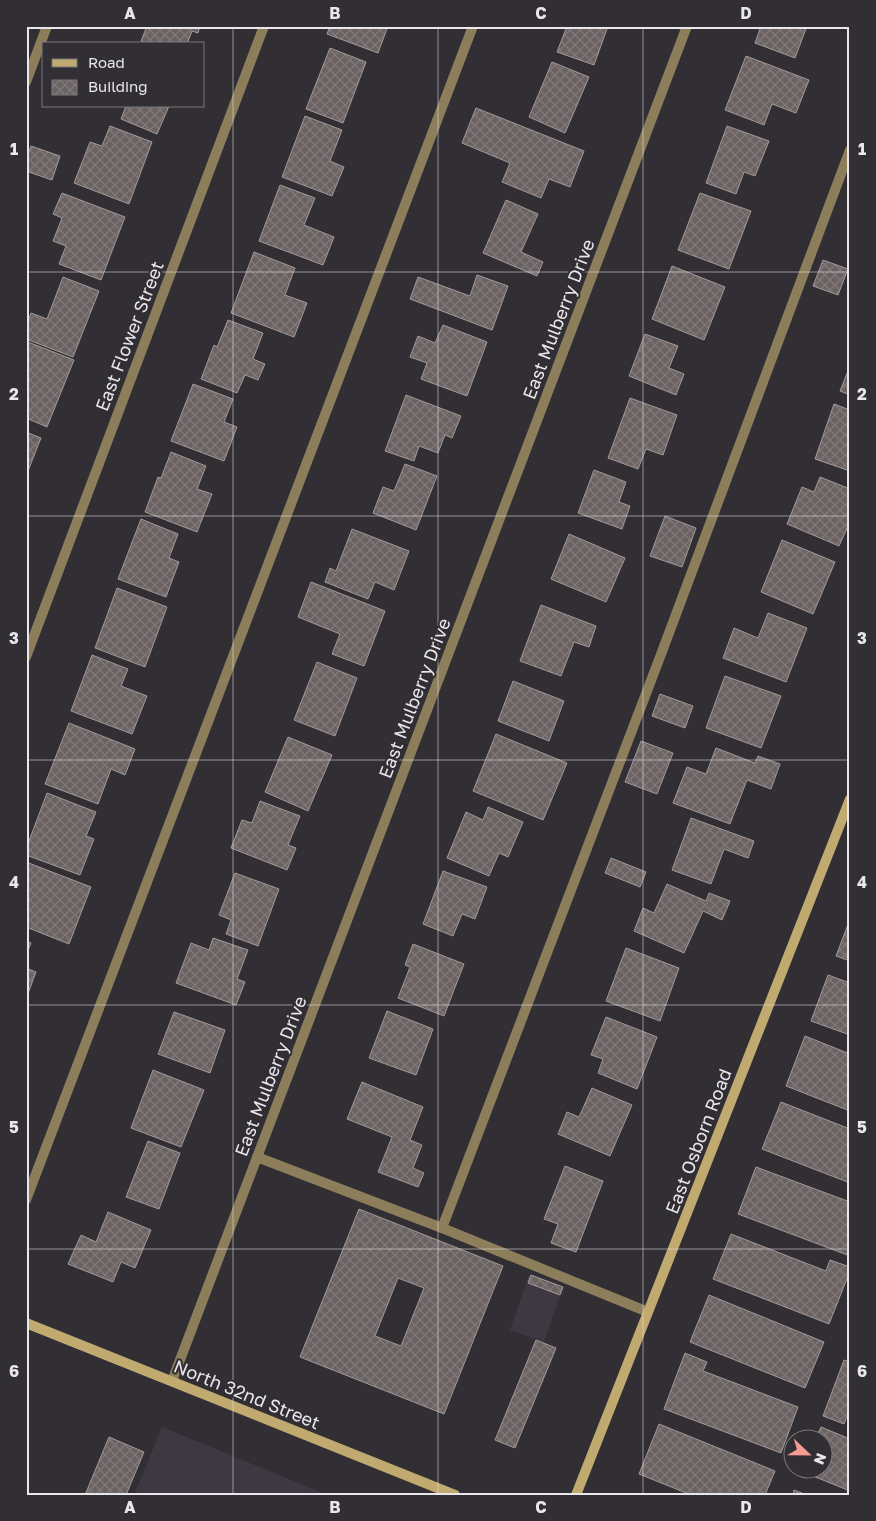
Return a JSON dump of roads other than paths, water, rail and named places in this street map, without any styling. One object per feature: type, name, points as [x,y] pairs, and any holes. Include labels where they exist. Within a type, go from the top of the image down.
[{"type":"main road","name":"East Osborn Road","points":[[576,1495],[850,799]]},
{"type":"main road","name":"North 32nd Street","points":[[26,1323],[455,1495]]},
{"type":"street","points":[[26,82],[47,26]]},
{"type":"street","name":"East Flower Street","points":[[26,658],[264,26]]},
{"type":"street","points":[[26,1200],[472,26]]},
{"type":"street","name":"East Mulberry Drive","points":[[172,1381],[687,26]]},
{"type":"street","points":[[442,1228],[660,657],[850,150]]},
{"type":"street","points":[[257,1157],[442,1228],[648,1312]]}]
